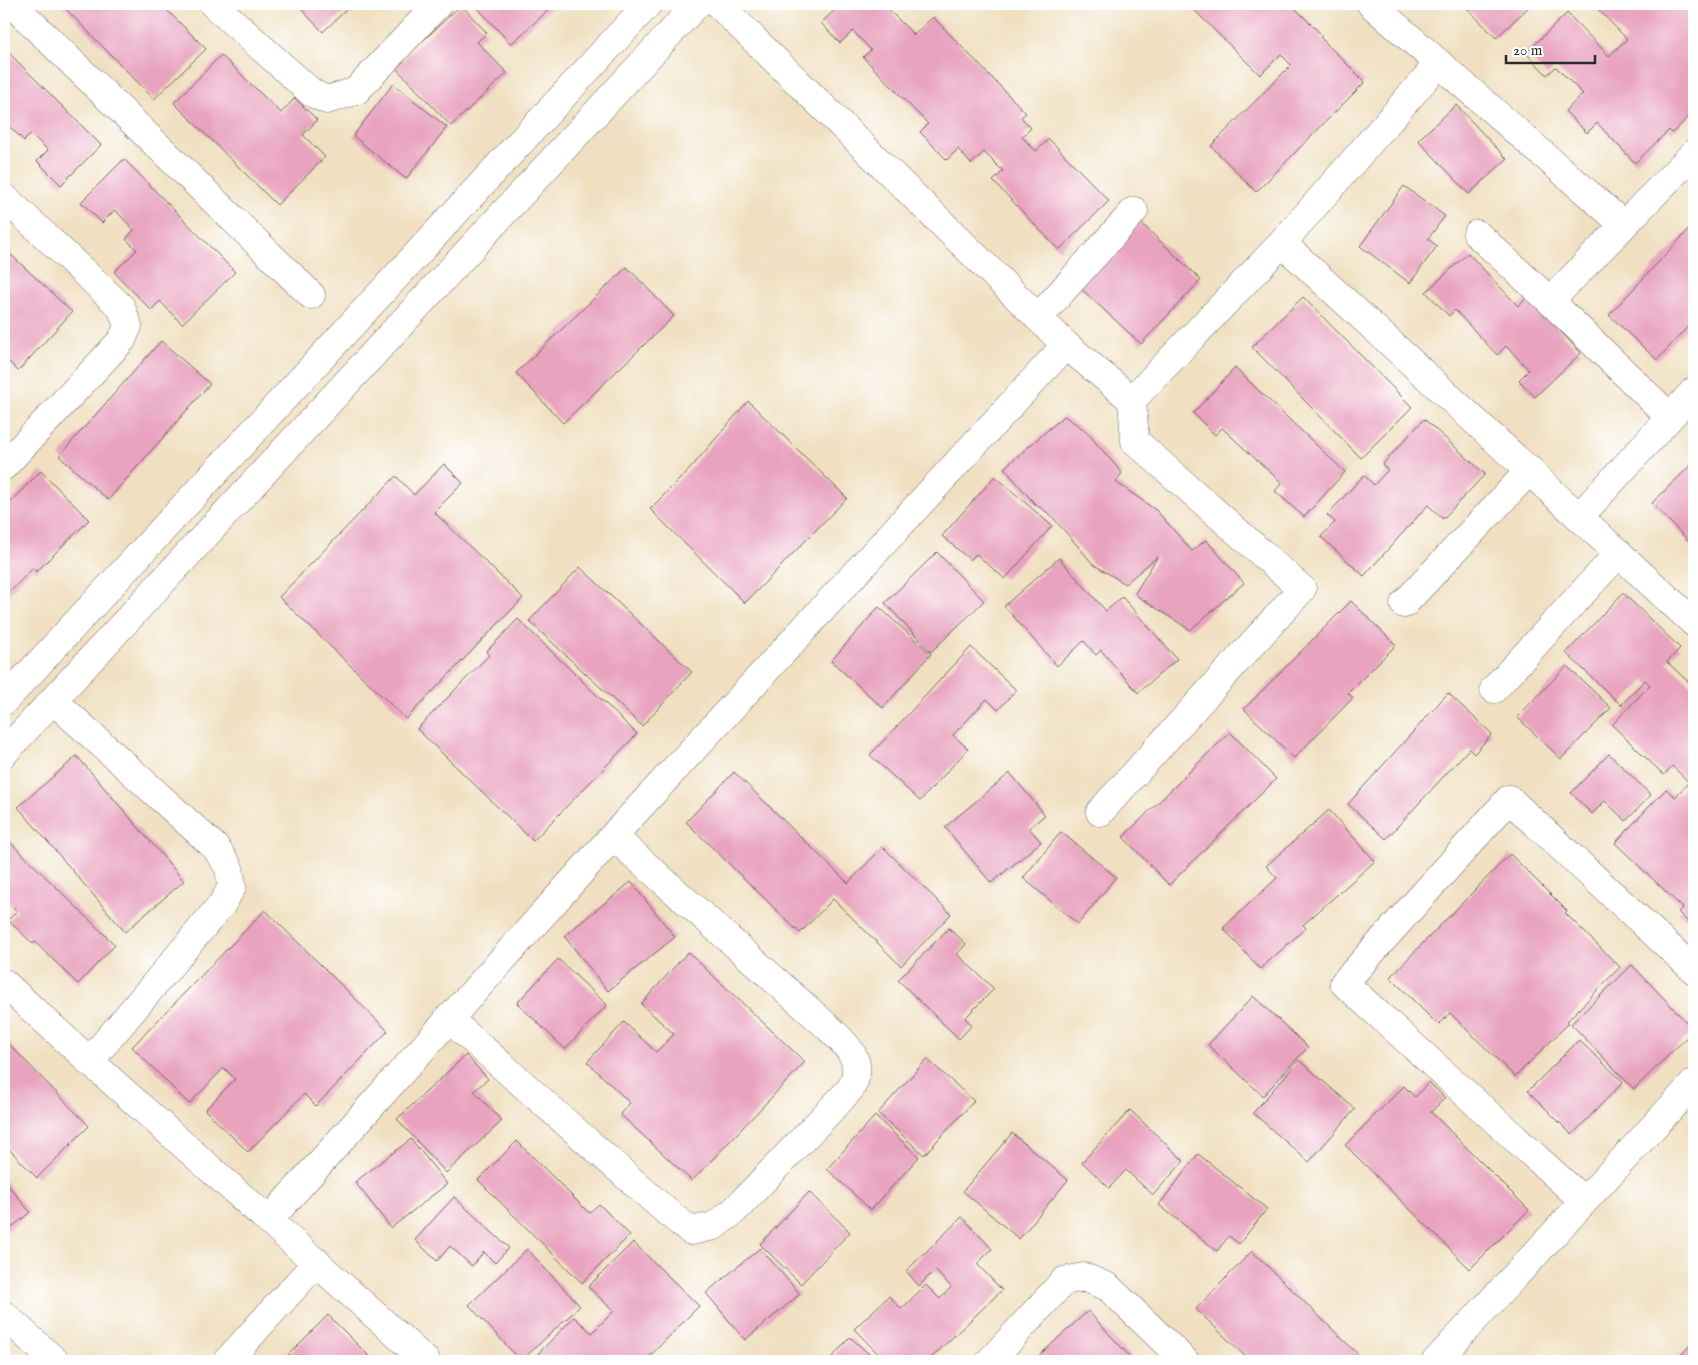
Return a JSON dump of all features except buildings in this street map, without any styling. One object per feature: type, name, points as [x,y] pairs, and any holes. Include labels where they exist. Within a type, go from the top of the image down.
[{"type":"street","points":[[12,4],[311,295]]},
{"type":"street","points":[[213,4],[312,93],[327,100],[356,91],[438,4]]},
{"type":"street","points":[[4,701],[648,4]]},
{"type":"street","points":[[4,753],[697,4]]},
{"type":"street","points":[[718,4],[1038,318],[1132,400],[1135,441],[1302,589],[1100,812]]},
{"type":"street","points":[[1384,8],[1439,63],[1624,225]]},
{"type":"street","points":[[1132,400],[1282,243],[1439,63]]},
{"type":"street","points":[[1550,301],[1694,153]]},
{"type":"street","points":[[4,197],[121,308],[128,326],[122,340],[4,466]]},
{"type":"street","points":[[1038,318],[1134,211]]},
{"type":"street","points":[[1477,234],[1550,301],[1670,418]]},
{"type":"street","points":[[1282,243],[1694,622]]},
{"type":"street","points":[[269,1220],[613,836],[1066,344]]},
{"type":"street","points":[[1580,516],[1694,391]]},
{"type":"street","points":[[1404,604],[1530,470]]},
{"type":"street","points":[[1494,688],[1619,554]]},
{"type":"street","points":[[53,700],[216,848],[229,868],[232,887],[222,904],[89,1062]]},
{"type":"street","points":[[1584,1201],[1344,983],[1509,799],[1694,970]]},
{"type":"street","points":[[448,1018],[691,1231],[714,1226],[734,1211],[841,1100],[853,1084],[857,1069],[852,1051],[830,1029],[613,836]]},
{"type":"street","points":[[4,983],[89,1062],[317,1262],[426,1361]]},
{"type":"street","points":[[1436,1361],[1694,1083]]},
{"type":"street","points":[[227,1361],[317,1262]]},
{"type":"street","points":[[990,1361],[1064,1281],[1084,1277],[1108,1287],[1185,1361]]},
{"type":"street","points":[[4,1315],[38,1356]]}]
